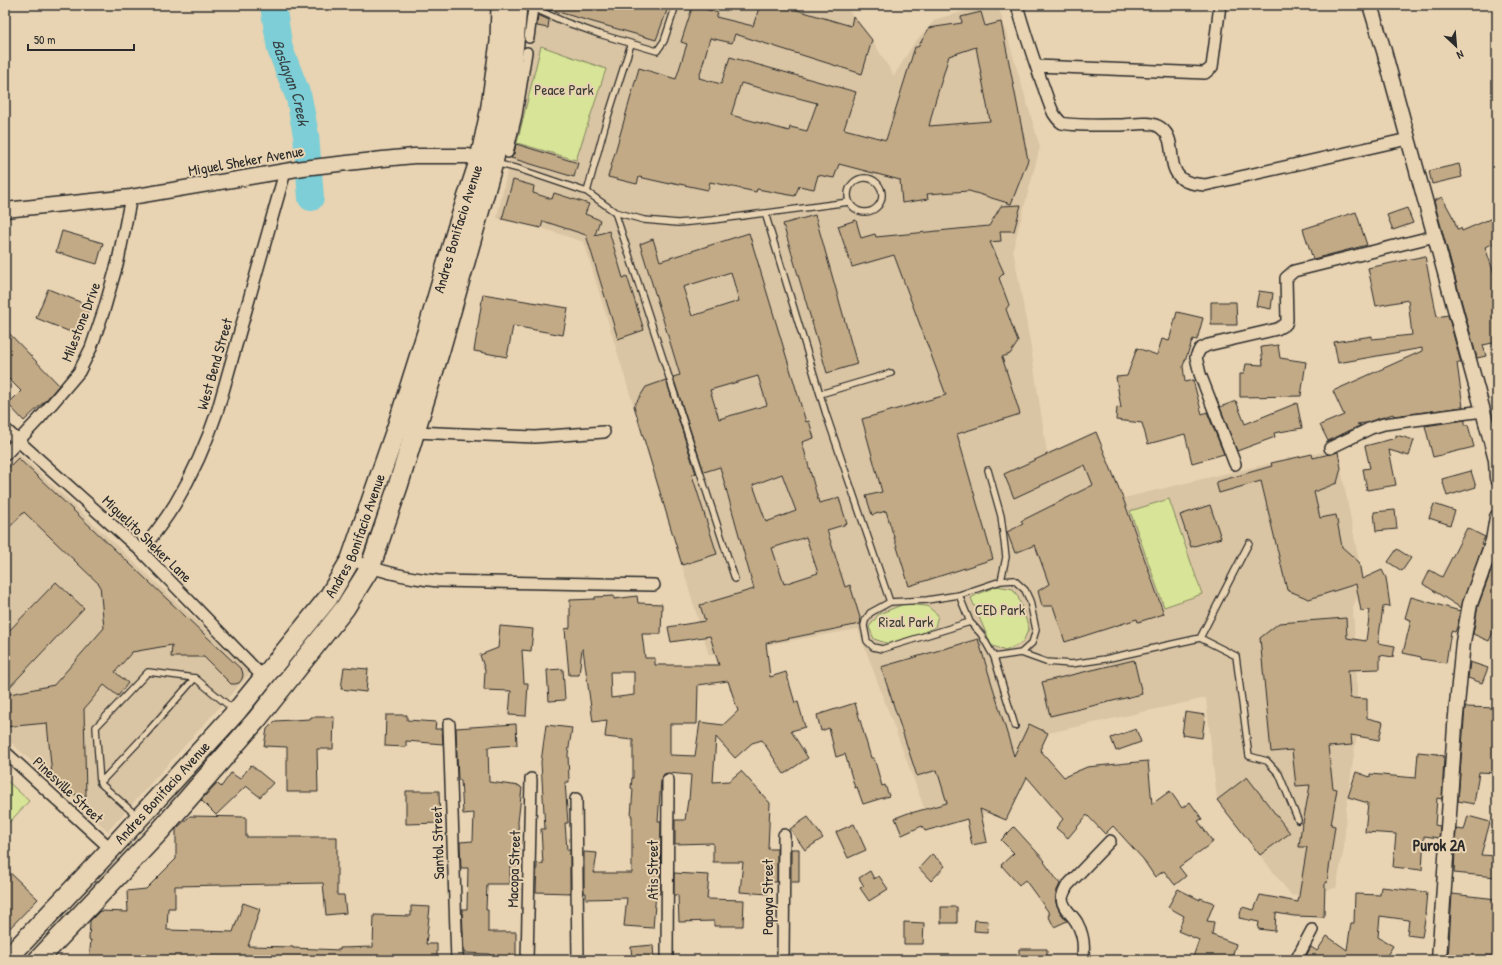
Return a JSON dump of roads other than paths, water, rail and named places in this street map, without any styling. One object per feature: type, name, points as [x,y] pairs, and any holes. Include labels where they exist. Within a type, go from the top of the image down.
[{"type":"highway","name":"Andres Bonifacio Avenue","points":[[38,960],[159,832],[258,718],[345,608],[370,568],[398,486],[440,350],[494,158],[508,91],[517,6]]},
{"type":"highway","name":"Andres Bonifacio Avenue","points":[[6,960],[112,849],[236,712],[328,598],[352,559],[397,427],[428,329],[457,229],[494,158]]},
{"type":"street","points":[[1017,5],[1036,66],[1054,114],[1063,123],[1097,125],[1151,123],[1158,126],[1166,132],[1170,140],[1172,164],[1176,172],[1181,179],[1189,183],[1205,185],[1408,139]]},
{"type":"street","points":[[1036,66],[1205,73],[1212,67],[1220,5]]},
{"type":"street","points":[[1370,5],[1483,411],[1496,460],[1497,478]]},
{"type":"street","points":[[517,6],[529,38]]},
{"type":"street","points":[[494,158],[517,115],[528,52]]},
{"type":"street","name":"Miguel Sheker Avenue","points":[[5,210],[131,198],[303,168],[414,156],[468,156],[494,158]]},
{"type":"street","name":"West Bend Street","points":[[142,551],[175,504],[196,466],[211,430],[221,401],[285,172]]},
{"type":"street","name":"Milestone Drive","points":[[5,455],[39,419],[79,372],[91,348],[118,261],[131,198]]},
{"type":"street","points":[[1235,464],[1200,374],[1196,357],[1200,350],[1208,345],[1277,329],[1286,324],[1286,278],[1294,271],[1435,236]]},
{"type":"street","points":[[1330,448],[1370,428],[1384,424],[1483,411]]},
{"type":"street","name":"Miguelito Sheker Lane","points":[[5,429],[142,551],[264,677]]},
{"type":"street","points":[[414,432],[536,437],[604,432]]},
{"type":"street","points":[[1440,960],[1454,741],[1463,642],[1470,604],[1492,541],[1497,517]]},
{"type":"street","points":[[352,559],[370,568],[410,578],[438,581],[654,585]]},
{"type":"street","name":"Santol Street","points":[[449,724],[458,960]]},
{"type":"street","name":"Pinesville Street","points":[[5,752],[112,849]]},
{"type":"street","name":"Macopa Street","points":[[527,960],[532,779]]},
{"type":"street","name":"Atis Street","points":[[667,960],[668,780]]},
{"type":"street","points":[[576,799],[578,960]]},
{"type":"street","name":"Papaya Street","points":[[783,960],[784,835]]},
{"type":"street","points":[[1082,960],[1084,950],[1082,936],[1076,922],[1062,899],[1063,894],[1067,886],[1110,841]]},
{"type":"street","points":[[1296,960],[1312,930]]},
{"type":"lane","points":[[517,6],[631,44],[657,51],[664,41],[676,5]]},
{"type":"lane","points":[[587,192],[605,126],[631,44]]},
{"type":"lane","points":[[494,158],[519,169],[587,192],[614,212],[644,220],[678,223],[849,202]]},
{"type":"lane","points":[[864,178],[875,181],[881,190],[882,196],[878,206],[868,212],[856,210],[849,202],[848,191],[854,182],[859,179],[864,178]]},
{"type":"lane","points":[[614,212],[735,579]]},
{"type":"lane","points":[[765,213],[820,394],[890,602]]},
{"type":"lane","points":[[820,394],[891,373]]},
{"type":"lane","points":[[988,470],[1001,516],[1006,557],[1000,581]]},
{"type":"lane","points":[[1200,638],[1249,543]]},
{"type":"lane","points":[[970,622],[882,649],[874,647],[867,640],[864,626],[870,613],[890,602],[927,600],[958,594],[1000,581],[1014,580],[1025,590],[1030,600],[1036,630],[1032,643],[1021,653]]},
{"type":"lane","points":[[958,594],[970,622],[981,634],[994,656],[1015,726]]},
{"type":"lane","points":[[994,656],[1021,653],[1046,662],[1071,664],[1200,638],[1236,656],[1249,756],[1268,761],[1279,774],[1298,820]]},
{"type":"lane","points":[[140,818],[100,783],[96,727],[148,672],[195,678],[236,712]]},
{"type":"lane","points":[[100,783],[195,678]]},
{"type":"waterway","name":"Baslayan Creek","points":[[273,5],[280,49],[299,98],[306,135],[311,198]]},
{"type":"district","name":"Purok 2A","points":[[1439,845]]},
{"type":"park label","name":"Peace Park","points":[[564,90]]},
{"type":"park label","name":"CED Park","points":[[1000,610]]},
{"type":"park label","name":"Rizal Park","points":[[906,622]]}]
